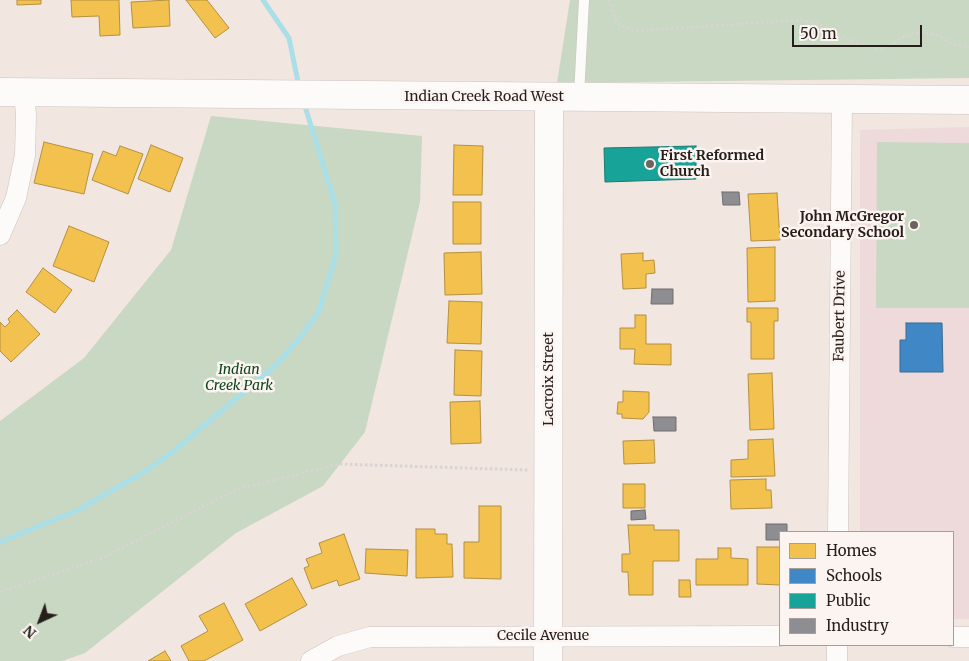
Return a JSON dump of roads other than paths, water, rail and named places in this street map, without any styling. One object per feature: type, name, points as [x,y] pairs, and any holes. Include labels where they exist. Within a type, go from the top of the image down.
[{"type":"street","name":"Indian Creek Road West","points":[[12,92],[549,98],[969,100]]},
{"type":"street","points":[[0,235],[16,198],[23,164],[26,115],[12,92]]},
{"type":"street","name":"Lacroix Street","points":[[548,649],[549,98]]},
{"type":"street","name":"Faubert Drive","points":[[838,531],[842,100]]},
{"type":"street","name":"Cecile Avenue","points":[[311,661],[338,646],[370,637],[548,649],[779,636]]},
{"type":"street","points":[[954,636],[969,637]]},
{"type":"street","points":[[837,646],[837,661]]},
{"type":"lane","points":[[579,97],[584,0]]},
{"type":"waterway","points":[[263,0],[289,38],[298,82]]},
{"type":"waterway","points":[[0,542],[78,510],[144,472],[174,451],[278,363],[303,334],[319,311],[336,254],[335,204],[304,103]]},
{"type":"place","name":"First Reformed Church","points":[[650,164]]},
{"type":"place","name":"John McGregor Secondary School","points":[[914,225]]},
{"type":"park label","name":"Indian Creek Park","points":[[239,378]]}]
